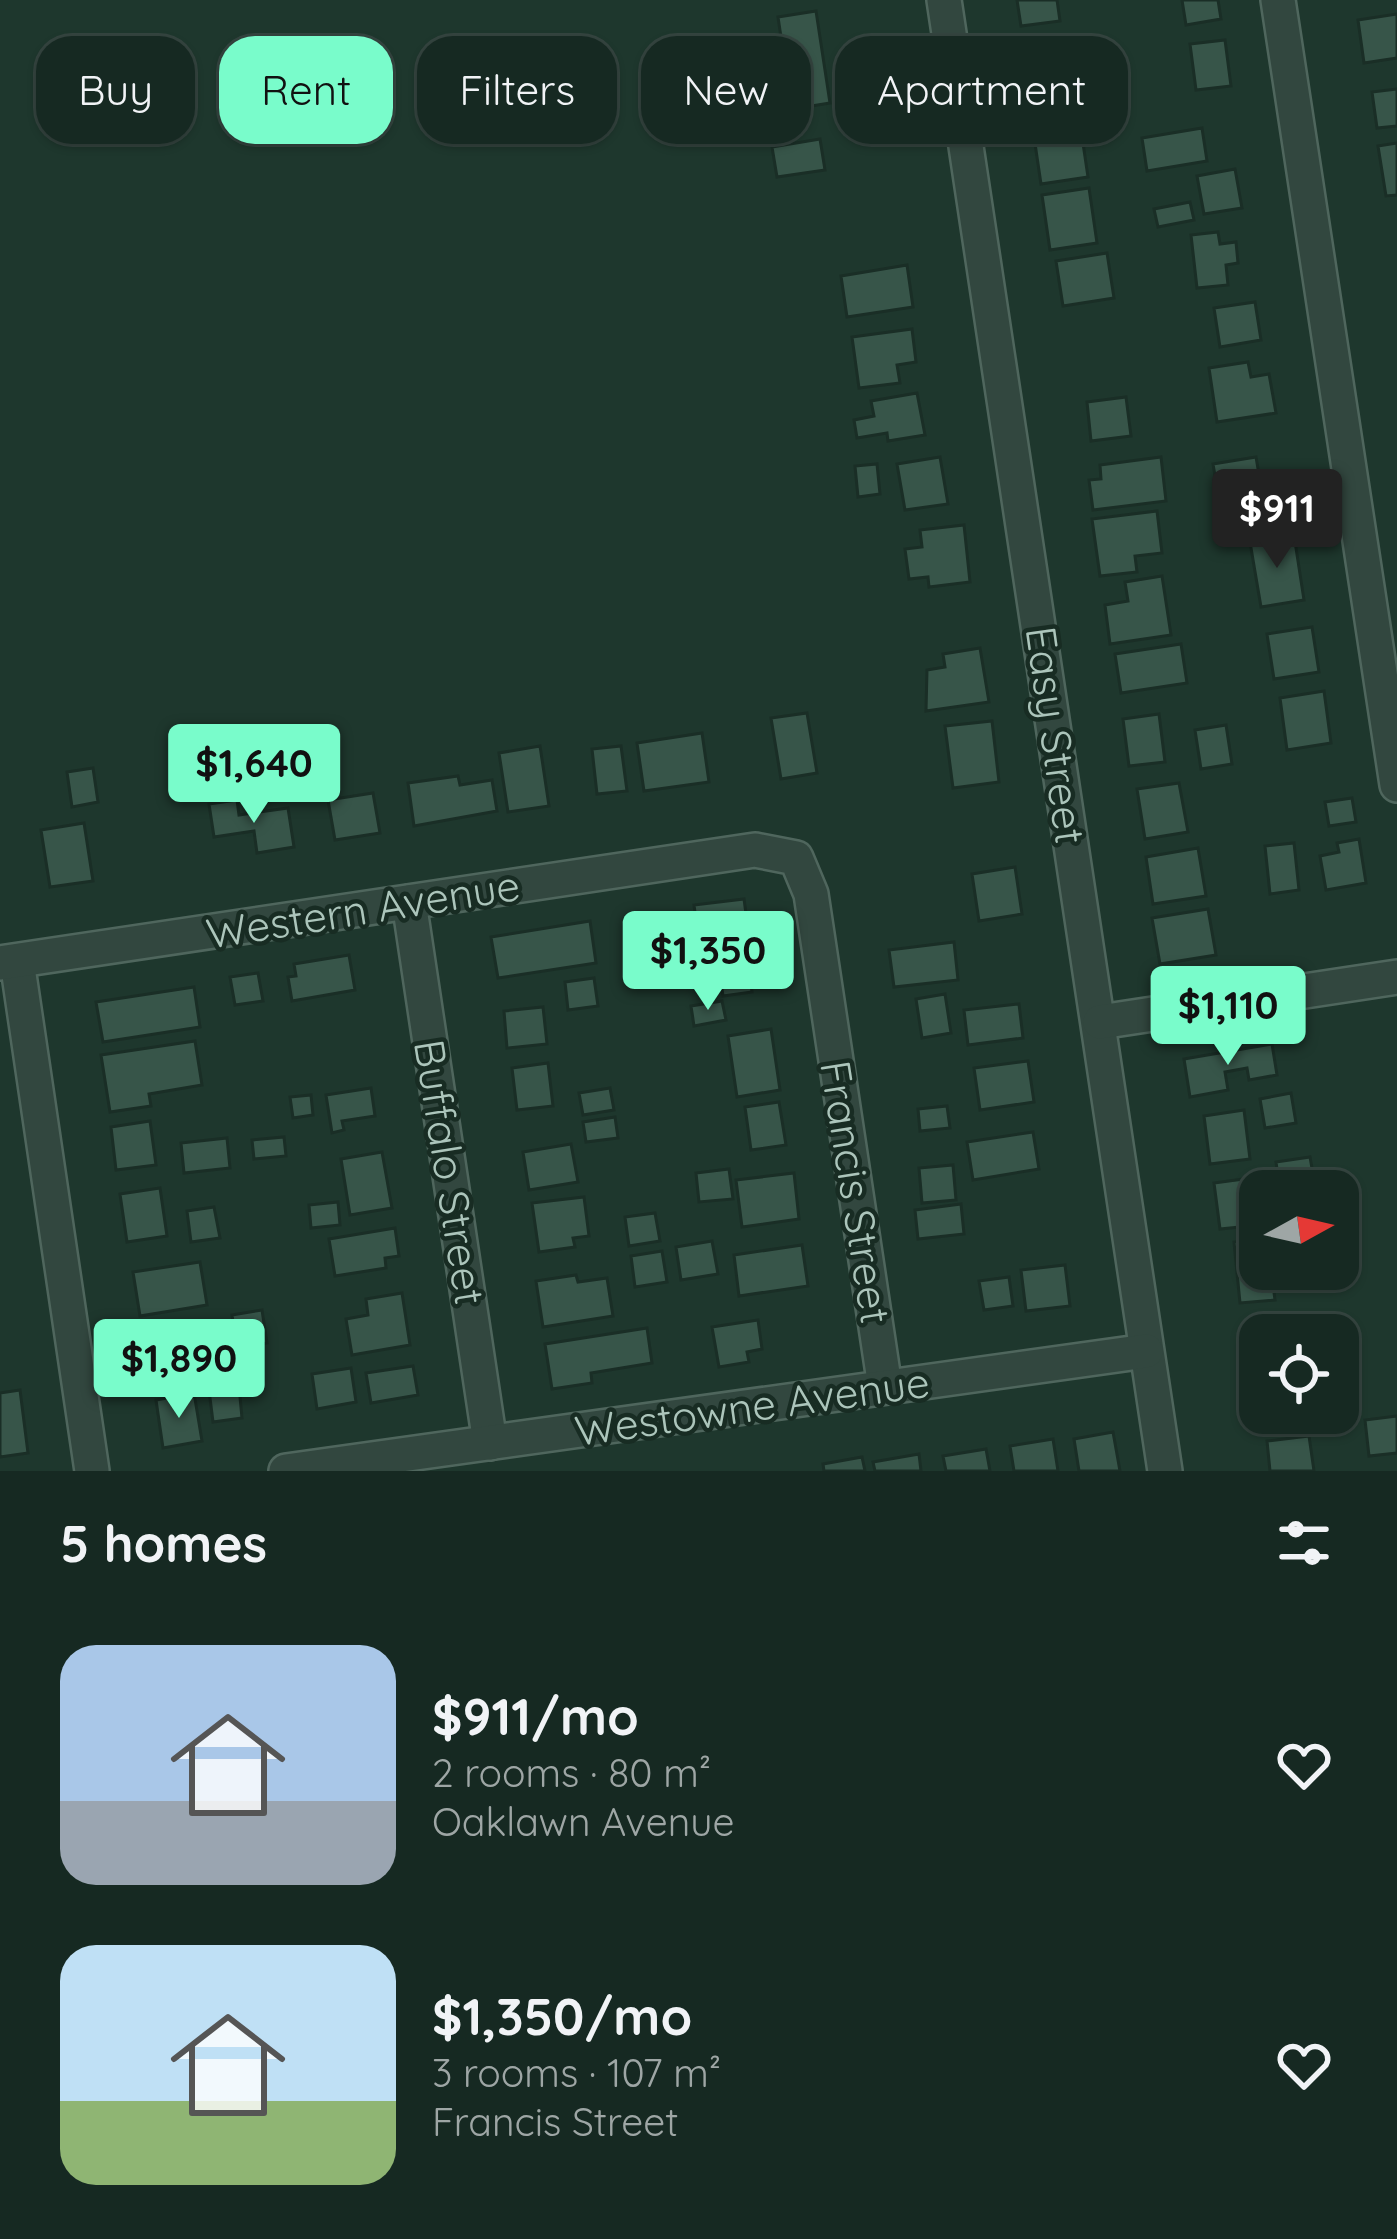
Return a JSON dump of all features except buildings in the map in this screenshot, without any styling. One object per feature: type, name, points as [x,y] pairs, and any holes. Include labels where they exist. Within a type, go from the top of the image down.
[{"type":"street","name":"Easy Street","points":[[944,0],[1165,1471]]},
{"type":"street","points":[[1278,0],[1397,785]]},
{"type":"street","name":"Western Avenue","points":[[8,962],[755,850],[796,858]]},
{"type":"street","name":"Francis Street","points":[[796,858],[811,894],[885,1387]]},
{"type":"street","name":"Buffalo Street","points":[[409,902],[490,1443]]},
{"type":"street","points":[[8,962],[92,1471]]},
{"type":"street","points":[[1100,1022],[1397,976]]},
{"type":"street","name":"Westowne Avenue","points":[[286,1471],[1146,1351]]}]
